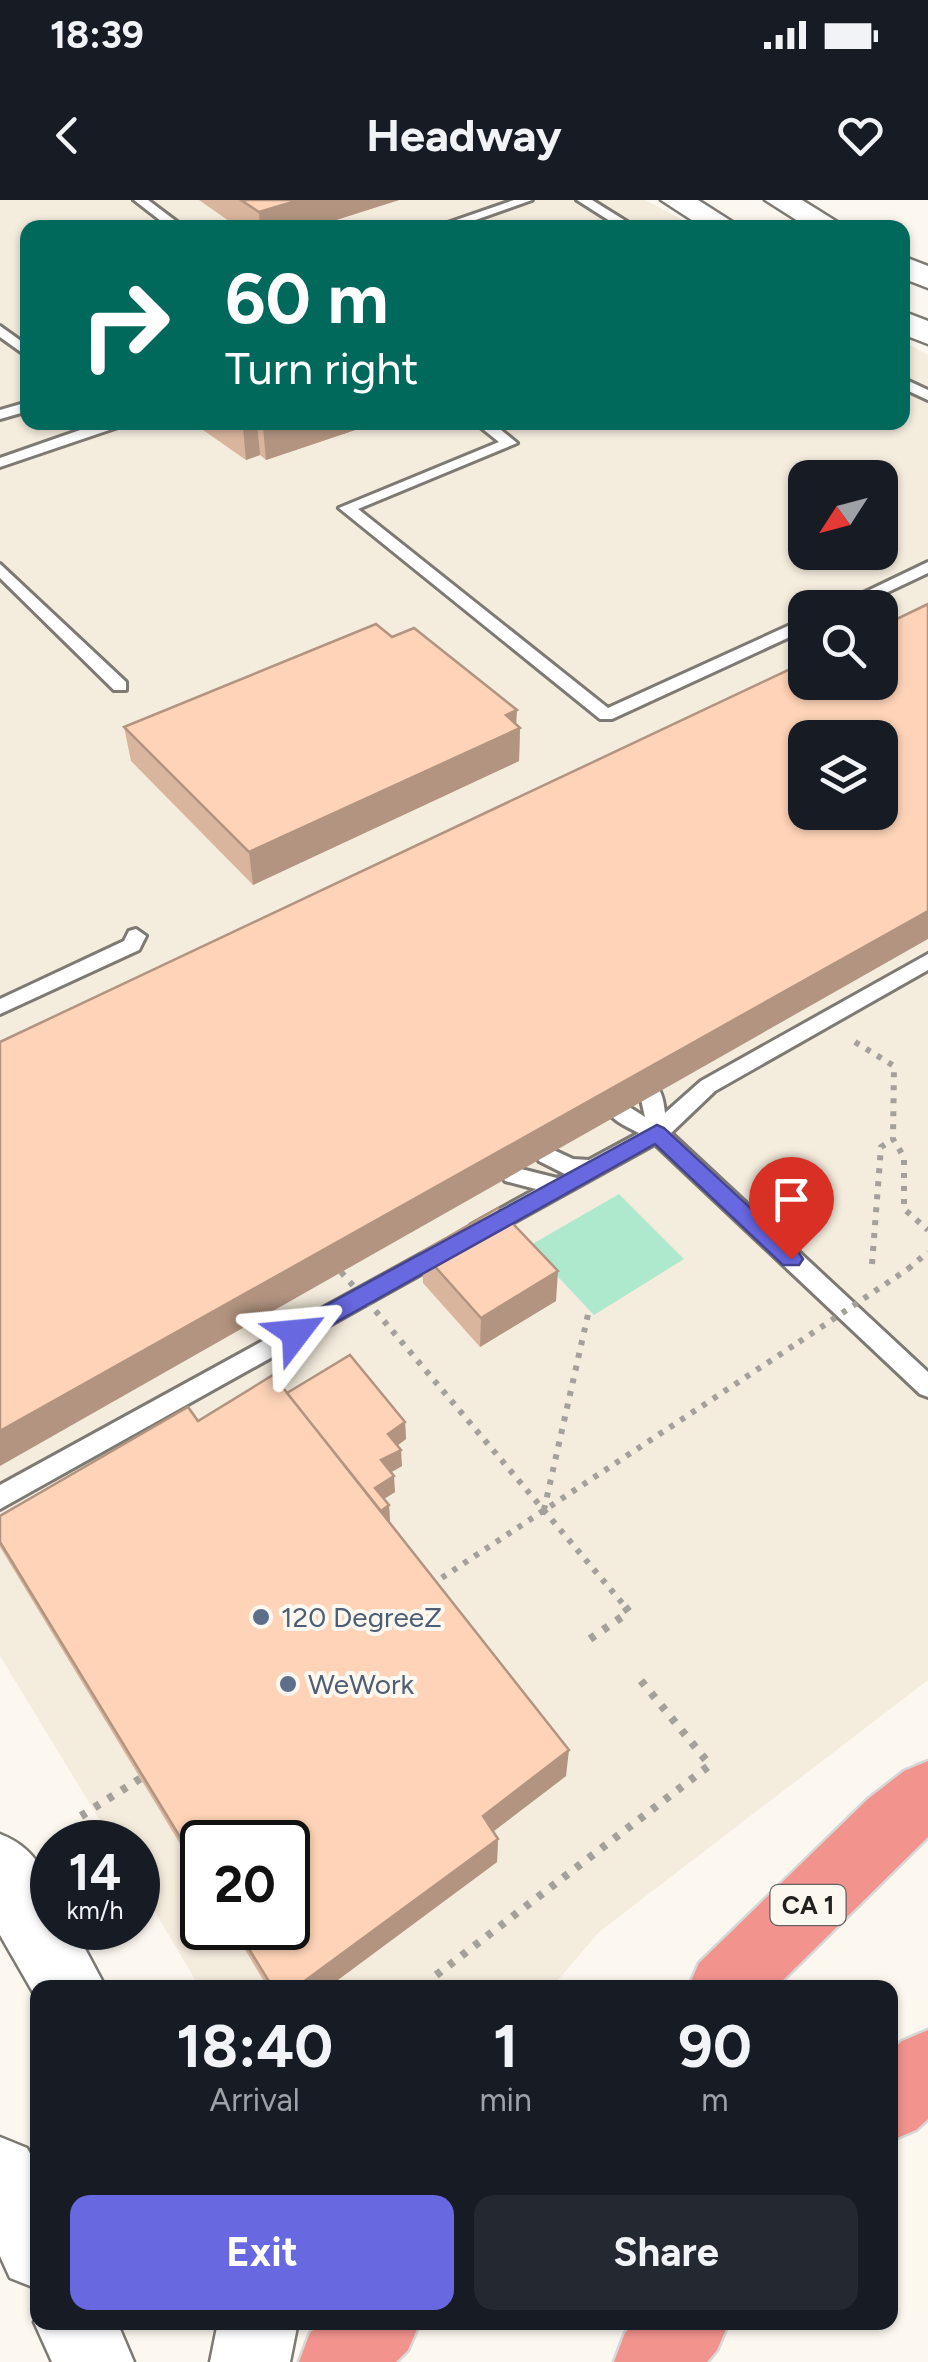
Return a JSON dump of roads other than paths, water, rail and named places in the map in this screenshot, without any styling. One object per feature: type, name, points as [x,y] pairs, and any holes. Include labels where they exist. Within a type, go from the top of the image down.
[{"type":"highway","name":"CA 1","points":[[732,1980],[892,1823],[928,1794]]},
{"type":"highway","points":[[898,2096],[928,2067]]},
{"type":"highway","points":[[339,2362],[372,2330]]},
{"type":"highway","points":[[654,2362],[682,2330]]},
{"type":"main road","points":[[676,200],[712,220]]},
{"type":"main road","points":[[780,200],[817,220]]},
{"type":"main road","points":[[0,1868],[65,1980]]},
{"type":"main road","points":[[0,2176],[30,2234]]},
{"type":"main road","points":[[78,2330],[94,2362]]},
{"type":"main road","points":[[250,2362],[256,2330]]},
{"type":"lane","points":[[140,200],[168,220]]},
{"type":"lane","points":[[464,220],[526,200]]},
{"type":"lane","points":[[583,200],[617,220]]},
{"type":"lane","points":[[0,330],[20,346]]},
{"type":"lane","points":[[0,463],[102,430]]},
{"type":"lane","points":[[492,430],[510,443],[347,508],[606,716],[788,632]]},
{"type":"lane","points":[[879,590],[928,567]]},
{"type":"lane","points":[[0,569],[120,686]]},
{"type":"lane","points":[[0,1008],[132,944],[136,936]]},
{"type":"lane","points":[[0,1498],[657,1133],[708,1086],[928,960]]},
{"type":"lane","points":[[657,1133],[928,1387]]},
{"type":"lane","points":[[547,1155],[569,1167],[592,1169]]},
{"type":"lane","points":[[513,1175],[560,1187]]},
{"type":"place","name":"120 DegreeZ","points":[[261,1617]]},
{"type":"place","name":"WeWork","points":[[288,1684]]}]
